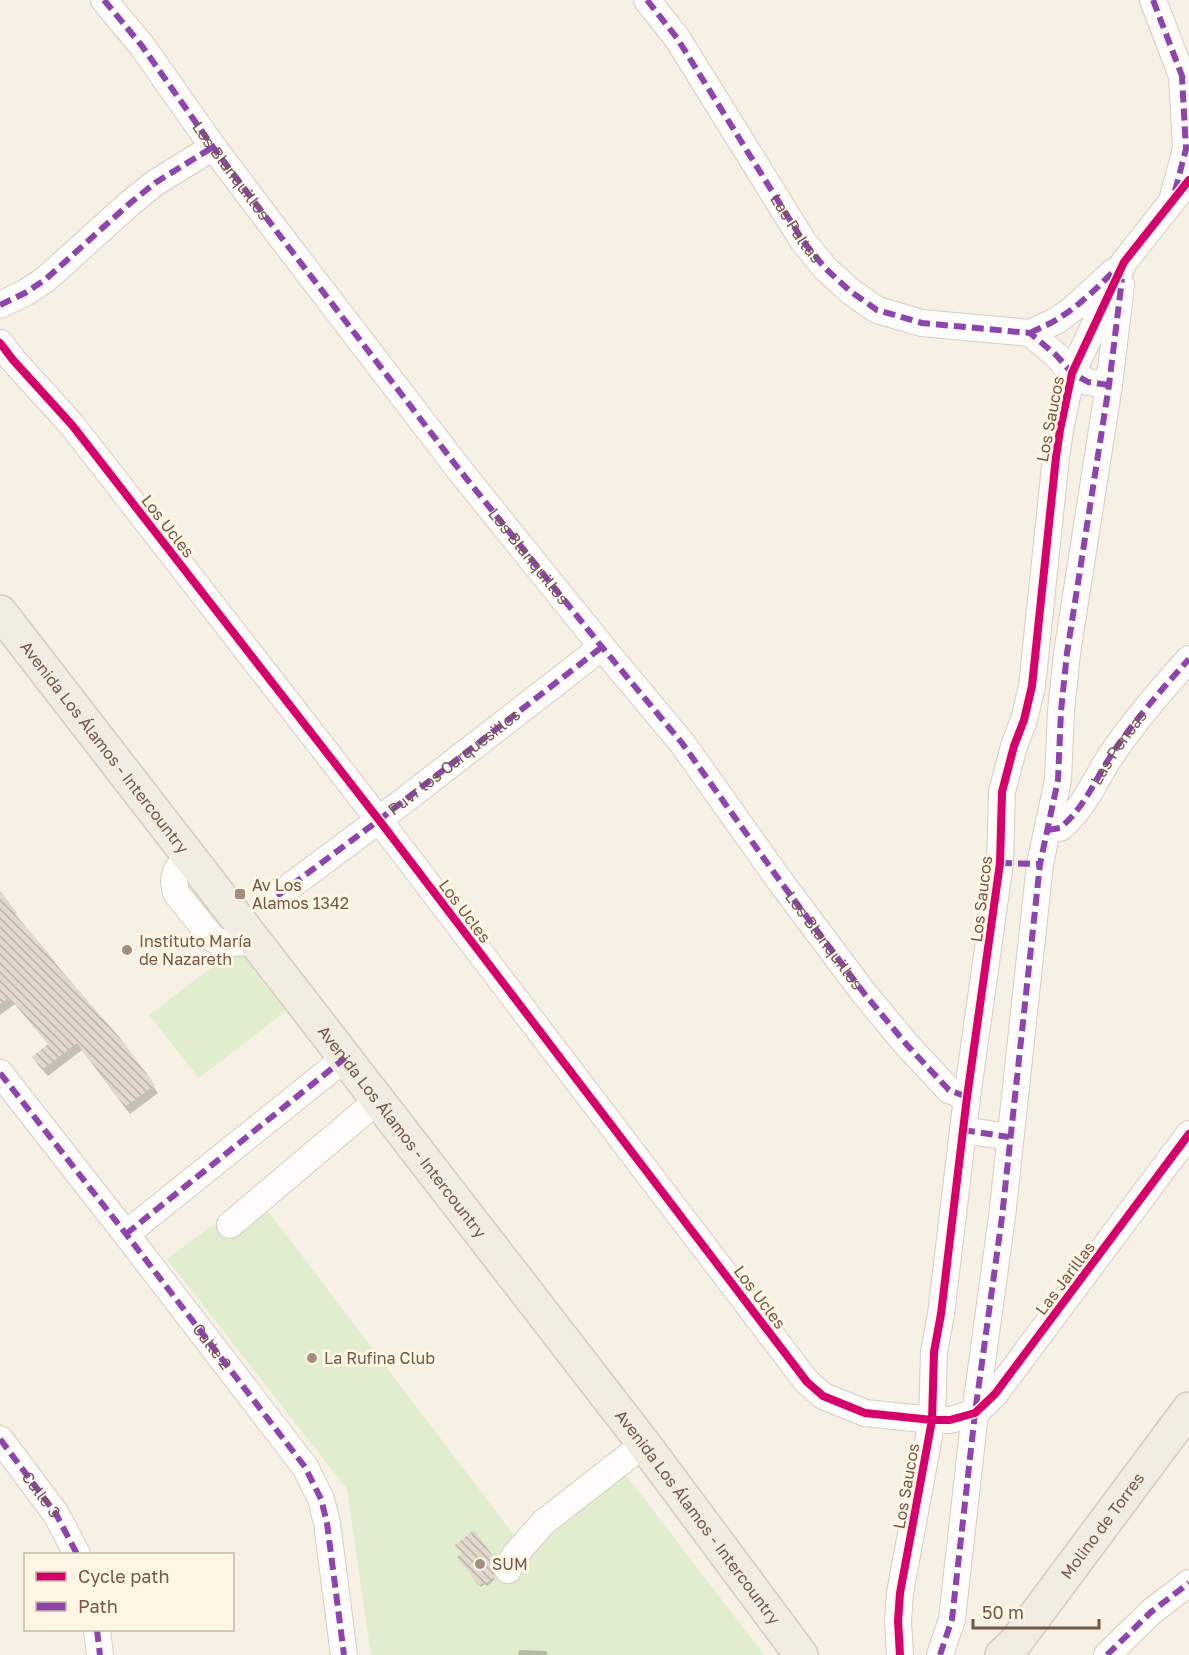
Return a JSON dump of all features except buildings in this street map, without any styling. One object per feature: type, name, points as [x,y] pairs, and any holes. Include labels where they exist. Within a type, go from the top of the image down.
[{"type":"main road","name":"Avenida Los Álamos - Intercountry","points":[[0,612],[644,1444],[801,1655]]},
{"type":"main road","name":"Molino de Torres","points":[[1009,1651],[1189,1409]]},
{"type":"street","name":"Los Blanquillos","points":[[104,0],[142,46],[213,147],[458,468],[682,743],[780,881],[863,992],[907,1045],[949,1090],[967,1097]]},
{"type":"street","name":"Las Paltas","points":[[647,0],[677,38],[803,241],[825,268],[850,291],[877,310],[922,323],[1030,333]]},
{"type":"street","points":[[1153,0],[1185,86],[1186,149],[1171,203]]},
{"type":"street","points":[[0,305],[46,279],[155,183],[213,147]]},
{"type":"street","name":"Los Saucos","points":[[900,1655],[898,1621],[900,1593],[941,1420],[934,1352],[941,1314],[967,1097],[1000,863],[1002,792],[1032,686],[1060,430],[1072,373],[1124,262],[1189,180]]},
{"type":"street","points":[[1108,385],[1088,382],[1072,373],[1056,355],[1030,333],[1056,321],[1074,308],[1124,262]]},
{"type":"street","points":[[940,1655],[952,1619],[975,1413],[1002,1217],[1040,864],[1058,780],[1061,711],[1067,652],[1108,385],[1124,262]]},
{"type":"street","name":"Los Ucles","points":[[0,343],[72,424],[379,820],[807,1382],[824,1396],[865,1413],[941,1420]]},
{"type":"street","name":"Puvr los Carquesillos","points":[[277,896],[602,647]]},
{"type":"street","name":"Las Pencas","points":[[1048,830],[1060,828],[1080,807],[1122,740],[1189,659]]},
{"type":"street","points":[[1000,863],[1040,864]]},
{"type":"street","points":[[126,1234],[345,1058]]},
{"type":"street","name":"Calle 2","points":[[0,1073],[290,1446],[314,1483],[327,1523],[344,1655]]},
{"type":"street","points":[[230,1225],[378,1100]]},
{"type":"street","points":[[963,1130],[1009,1137]]},
{"type":"street","name":"Las Jarillas","points":[[941,1420],[975,1413],[995,1394],[1189,1134]]},
{"type":"street","name":"Calle 3","points":[[0,1439],[56,1514],[76,1553]]},
{"type":"street","points":[[508,1570],[514,1556],[544,1522],[644,1444]]},
{"type":"street","points":[[1107,1655],[1151,1612],[1189,1583]]},
{"type":"street","points":[[97,1631],[100,1655]]},
{"type":"green space","points":[[237,948],[286,1011],[199,1078],[149,1015]]},
{"type":"green space","name":"La Rufina Club","points":[[255,1194],[516,1538],[613,1458],[764,1655],[371,1655],[347,1489],[167,1259]]},
{"type":"marked path","points":[[104,0],[142,46],[213,147],[458,468],[682,743],[780,881],[863,992],[907,1045],[949,1090],[967,1097]]},
{"type":"marked path","points":[[647,0],[677,38],[803,241],[825,268],[850,291],[877,310],[922,323],[1030,333],[1056,355],[1072,373],[1088,382],[1109,385]]},
{"type":"marked path","points":[[1153,0],[1184,81]]},
{"type":"marked path","points":[[1175,191],[1186,149],[1182,77]]},
{"type":"marked path","points":[[0,305],[25,293],[46,279],[155,183],[213,147]]},
{"type":"marked path","points":[[1030,333],[1053,322],[1072,309],[1115,270]]},
{"type":"marked path","points":[[940,1655],[952,1619],[975,1413],[1002,1217],[1040,864],[1058,780],[1061,711],[1067,653],[1109,385],[1122,279]]},
{"type":"marked path","points":[[277,896],[602,647]]},
{"type":"marked path","points":[[1048,830],[1060,828],[1076,812],[1128,731],[1189,659]]},
{"type":"marked path","points":[[1000,863],[1040,864]]},
{"type":"marked path","points":[[126,1234],[345,1058]]},
{"type":"marked path","points":[[0,1073],[305,1467],[321,1499],[327,1523],[344,1655]]},
{"type":"marked path","points":[[963,1130],[1009,1137]]},
{"type":"marked path","points":[[0,1439],[56,1514],[76,1553]]},
{"type":"marked path","points":[[1107,1655],[1151,1612],[1189,1583]]},
{"type":"marked path","points":[[97,1631],[100,1655]]},
{"type":"cycle path","points":[[900,1655],[898,1621],[900,1593],[932,1420],[934,1352],[941,1314],[967,1097],[1000,863],[1002,792],[1032,686],[1060,430],[1072,373],[1124,262],[1189,180]]},
{"type":"cycle path","points":[[0,343],[72,425],[379,820],[807,1382],[823,1396],[865,1413],[932,1420],[950,1420],[975,1413],[995,1394],[1189,1134]]},
{"type":"place","name":"Av Los Alamos 1342","points":[[240,894]]},
{"type":"place","name":"Instituto María de Nazareth","points":[[127,950]]},
{"type":"place","name":"La Rufina Club","points":[[312,1358]]},
{"type":"place","name":"SUM","points":[[480,1564]]}]
